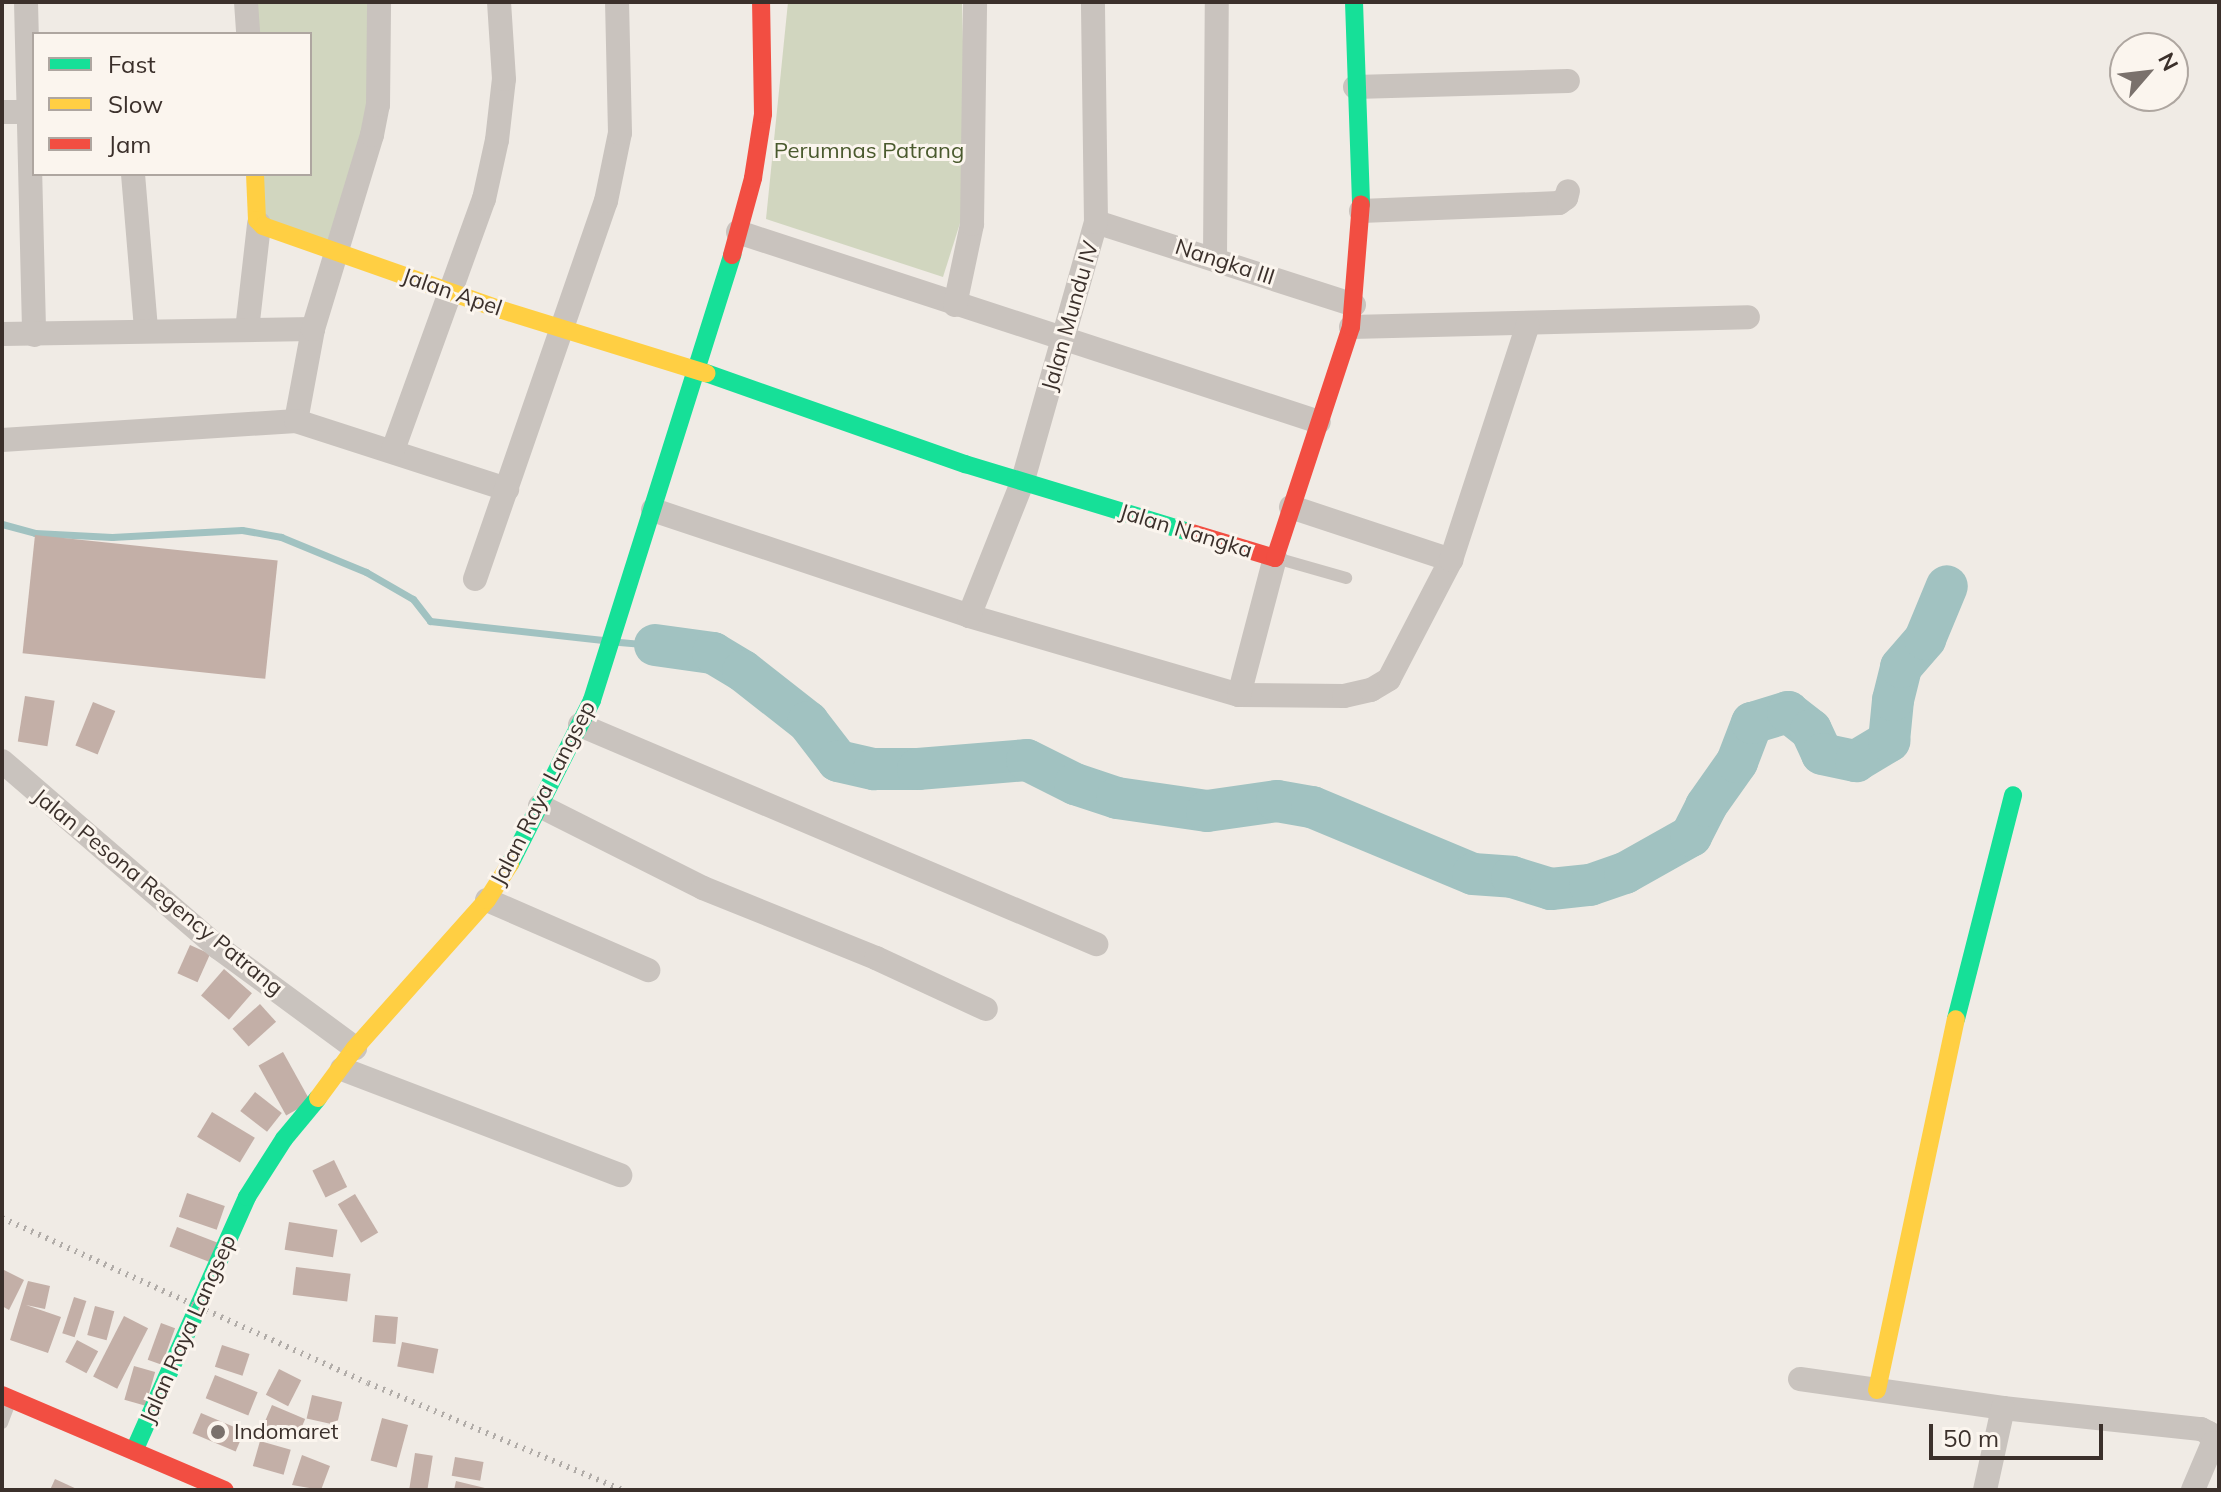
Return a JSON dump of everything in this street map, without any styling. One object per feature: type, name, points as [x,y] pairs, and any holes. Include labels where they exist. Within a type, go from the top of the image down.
[{"type":"street","points":[[26,2],[34,335]]},
{"type":"street","points":[[246,2],[248,32]]},
{"type":"street","points":[[296,421],[313,329],[365,165],[378,105],[379,2]]},
{"type":"street","points":[[393,450],[484,199],[497,140],[504,79],[499,2]]},
{"type":"street","points":[[475,579],[606,201],[620,133],[617,2]]},
{"type":"street","name":"Jalan Raya Langsep","points":[[134,1451],[247,1197],[284,1139],[342,1069],[355,1048],[487,900],[540,806],[580,725],[598,683],[653,510],[753,178],[763,114],[761,2]]},
{"type":"street","points":[[955,305],[972,224],[975,2]]},
{"type":"street","name":"Jalan Mundu IV","points":[[969,616],[1023,480],[1096,222],[1093,2]]},
{"type":"street","points":[[1215,258],[1217,2]]},
{"type":"street","name":"Jalan Nangka","points":[[695,369],[834,420],[1275,558],[1352,316],[1361,211],[1354,2]]},
{"type":"street","points":[[1355,87],[1568,81]]},
{"type":"street","points":[[2,112],[31,112]]},
{"type":"street","points":[[133,176],[146,330]]},
{"type":"street","points":[[247,330],[259,224],[255,176]]},
{"type":"street","points":[[1361,211],[1559,203],[1566,198],[1568,191]]},
{"type":"street","name":"Nangka III","points":[[1096,222],[1215,258],[1352,316],[1528,325],[1748,317]]},
{"type":"street","name":"Jalan Apel","points":[[259,224],[451,292],[695,369]]},
{"type":"street","points":[[738,232],[1319,422]]},
{"type":"street","points":[[653,510],[969,616],[1239,695],[1344,696],[1371,690],[1389,679],[1451,560],[1528,325]]},
{"type":"street","points":[[2,334],[313,329]]},
{"type":"street","points":[[2,440],[14,442],[296,421],[507,489]]},
{"type":"street","points":[[1291,507],[1451,560]]},
{"type":"street","points":[[1239,695],[1275,558]]},
{"type":"street","points":[[580,725],[1096,944]]},
{"type":"street","name":"Jalan Pesona Regency Patrang","points":[[2,761],[219,948],[355,1048]]},
{"type":"street","points":[[1877,1390],[1962,993],[2013,795]]},
{"type":"street","points":[[540,806],[703,888],[876,958],[986,1009]]},
{"type":"street","points":[[487,900],[648,970]]},
{"type":"street","points":[[342,1069],[620,1175]]},
{"type":"street","points":[[1800,1379],[2003,1408],[2201,1429],[2209,1433],[2213,1443],[2193,1490]]},
{"type":"street","points":[[7,1397],[225,1490]]},
{"type":"street","points":[[1985,1490],[2003,1408]]},
{"type":"lane","points":[[1275,558],[1346,578]]},
{"type":"lane","points":[[2,1423],[7,1397]]},
{"type":"green space","points":[[246,2],[378,2],[375,107],[337,251],[258,222],[256,176],[312,176],[312,32],[248,32]]},
{"type":"green space","name":"Perumnas Patrang","points":[[788,2],[962,2],[967,201],[943,277],[766,219]]},
{"type":"building","points":[[35,535],[278,561],[265,679],[23,653]]},
{"type":"building","points":[[25,696],[55,701],[47,746],[18,741]]},
{"type":"building","points":[[93,702],[115,711],[98,755],[75,746]]},
{"type":"building","points":[[190,945],[210,954],[197,982],[177,973]]},
{"type":"building","points":[[224,969],[252,993],[229,1020],[201,995]]},
{"type":"building","points":[[260,1004],[276,1022],[249,1047],[233,1029]]},
{"type":"building","points":[[283,1052],[311,1102],[286,1115],[259,1066]]},
{"type":"building","points":[[255,1092],[282,1113],[267,1132],[240,1111]]},
{"type":"building","points":[[212,1112],[255,1138],[240,1163],[197,1137]]},
{"type":"building","points":[[334,1160],[347,1187],[326,1197],[312,1171]]},
{"type":"building","points":[[187,1193],[225,1206],[217,1230],[179,1217]]},
{"type":"building","points":[[355,1194],[378,1233],[361,1243],[338,1204]]},
{"type":"building","points":[[289,1222],[337,1230],[333,1257],[285,1250]]},
{"type":"building","points":[[177,1227],[217,1242],[210,1262],[169,1247]]},
{"type":"building","points":[[296,1267],[351,1274],[347,1301],[293,1295]]},
{"type":"building","points":[[2,1269],[24,1280],[9,1310],[2,1306]]},
{"type":"building","points":[[28,1281],[50,1286],[45,1309],[26,1305],[61,1317],[48,1353],[10,1340]]},
{"type":"building","points":[[74,1297],[86,1301],[75,1337],[62,1333]]},
{"type":"building","points":[[95,1306],[114,1311],[107,1340],[87,1335]]},
{"type":"building","points":[[375,1315],[398,1317],[396,1344],[373,1342]]},
{"type":"building","points":[[124,1316],[148,1328],[117,1389],[93,1377]]},
{"type":"building","points":[[161,1323],[175,1328],[162,1365],[148,1360]]},
{"type":"building","points":[[77,1340],[98,1351],[86,1373],[65,1362]]},
{"type":"building","points":[[402,1342],[438,1349],[434,1374],[397,1367]]},
{"type":"building","points":[[222,1345],[250,1354],[242,1376],[215,1367]]},
{"type":"building","points":[[134,1366],[155,1372],[146,1406],[124,1400]]},
{"type":"building","points":[[279,1369],[301,1380],[288,1406],[266,1395]]},
{"type":"building","points":[[215,1375],[258,1392],[248,1415],[206,1398]]},
{"type":"building","points":[[312,1395],[342,1402],[337,1425],[307,1418]]},
{"type":"building","points":[[272,1405],[305,1419],[296,1441],[263,1427]]},
{"type":"building","name":"Indomaret","points":[[201,1413],[244,1431],[236,1452],[192,1433]]},
{"type":"building","points":[[382,1418],[408,1425],[397,1467],[371,1461]]},
{"type":"building","points":[[260,1441],[291,1450],[284,1475],[253,1466]]},
{"type":"building","points":[[415,1453],[433,1456],[427,1490],[409,1490]]},
{"type":"building","points":[[302,1455],[330,1466],[321,1490],[292,1485]]},
{"type":"building","points":[[455,1457],[484,1462],[480,1481],[452,1476]]},
{"type":"building","points":[[55,1479],[79,1490],[50,1490]]},
{"type":"building","points":[[456,1481],[489,1489],[454,1490]]},
{"type":"waterway","points":[[2,524],[35,533],[112,537],[242,530],[281,537],[366,572],[413,599],[430,621],[603,640]]},
{"type":"waterway","points":[[655,645],[713,653],[743,671],[808,722],[838,761],[874,769],[918,769],[1027,760],[1075,784],[1117,798],[1207,811],[1277,801],[1312,807],[1473,874],[1512,877],[1551,889],[1590,885],[1625,873],[1691,836],[1706,806],[1737,762],[1752,723],[1788,712],[1811,730],[1822,754],[1856,761],[1889,741],[1893,700],[1901,667],[1925,639],[1947,586]]},
{"type":"waterway","points":[[619,642],[655,645]]},
{"type":"railway","points":[[2,1218],[368,1383],[622,1490]]},
{"type":"traffic: fast","points":[[1354,2],[1361,204]]},
{"type":"traffic: fast","points":[[510,864],[592,700],[732,255]]},
{"type":"traffic: fast","points":[[706,373],[965,464],[1189,532]]},
{"type":"traffic: fast","points":[[1956,1019],[2013,795]]},
{"type":"traffic: fast","points":[[134,1451],[247,1197],[284,1139],[318,1098]]},
{"type":"traffic: slow","points":[[255,176],[257,220],[263,226],[502,310],[706,373]]},
{"type":"traffic: slow","points":[[318,1098],[355,1048],[487,900],[510,864]]},
{"type":"traffic: slow","points":[[1877,1390],[1956,1019]]},
{"type":"traffic: jam","points":[[732,255],[753,178],[763,114],[761,2]]},
{"type":"traffic: jam","points":[[1189,532],[1275,558],[1351,327],[1361,204]]},
{"type":"traffic: jam","points":[[2,1395],[225,1490]]},
{"type":"place","name":"Indomaret","points":[[218,1432]]}]
